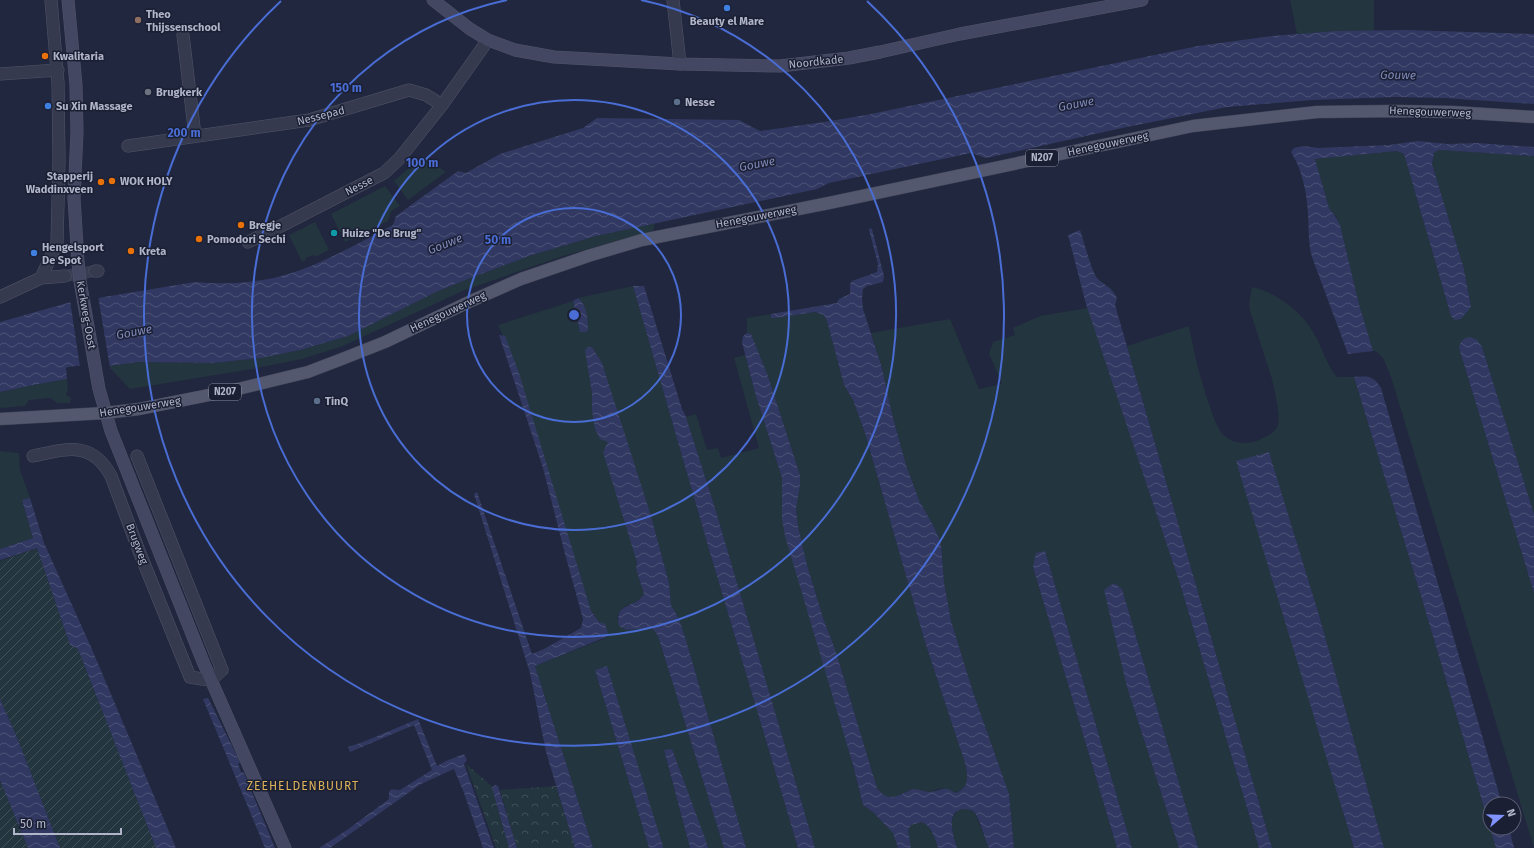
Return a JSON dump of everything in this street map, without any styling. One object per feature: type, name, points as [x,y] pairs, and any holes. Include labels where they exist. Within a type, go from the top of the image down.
[{"type":"main road","name":"Henegouwerweg","points":[[0,419],[105,413],[139,409],[234,390],[308,372],[385,342],[521,279],[588,256],[642,240],[844,200],[1193,126],[1317,112],[1395,110],[1534,117]]},
{"type":"street","points":[[41,278],[57,242],[59,160],[58,70],[51,0]]},
{"type":"street","name":"Kerkweg-Oost","points":[[68,0],[76,85],[77,132],[74,198],[78,262],[99,389],[105,413]]},
{"type":"street","name":"Noordkade","points":[[434,0],[470,29],[488,40],[515,50],[554,57],[680,64],[780,66],[849,58],[960,34],[1142,0]]},
{"type":"street","points":[[673,0],[680,64]]},
{"type":"street","points":[[183,35],[195,136]]},
{"type":"street","name":"Nesse","points":[[248,242],[384,173],[399,159],[442,105],[488,40]]},
{"type":"street","points":[[0,74],[58,70]]},
{"type":"street","name":"Nessepad","points":[[128,146],[309,120],[409,90],[426,95],[442,105]]},
{"type":"street","points":[[0,297],[41,278],[65,276]]},
{"type":"street","name":"Brugweg","points":[[105,413],[211,680],[285,848]]},
{"type":"street","name":"Brugweg","points":[[33,456],[62,450],[76,450],[96,456],[104,464],[111,476],[139,551],[190,677],[211,680]]},
{"type":"street","points":[[137,456],[222,670],[211,680]]},
{"type":"green space","points":[[1290,0],[1374,0],[1374,31],[1336,31],[1297,34]]},
{"type":"green space","points":[[1439,150],[1534,156],[1534,514],[1482,347],[1459,348],[1534,593],[1534,848],[1522,808],[1522,796],[1518,796],[1391,377],[1383,358],[1376,351],[1373,351],[1359,304],[1340,225],[1337,218],[1329,208],[1315,159],[1397,151],[1404,154],[1451,316],[1471,307],[1464,269],[1432,164],[1434,153]]},
{"type":"green space","points":[[423,156],[446,172],[408,200],[394,181]]},
{"type":"green space","points":[[385,186],[400,206],[391,211],[388,221],[345,242],[331,214]]},
{"type":"green space","points":[[315,222],[329,250],[315,257],[314,255],[305,258],[306,260],[302,262],[289,235]]},
{"type":"green space","points":[[655,223],[653,231],[563,256],[465,290],[343,346],[302,359],[252,369],[130,389],[108,366],[139,362],[213,363],[261,358],[300,350],[348,336],[436,292],[529,256],[596,236]]},
{"type":"green space","points":[[633,286],[708,546],[798,848],[746,848],[686,640],[679,619],[671,605],[669,583],[651,516],[596,353],[592,347],[588,347],[592,411],[608,442],[637,562],[636,569],[644,594],[636,601],[621,609],[617,619],[627,630],[652,628],[658,636],[724,848],[708,848],[672,749],[664,751],[690,848],[663,848],[607,666],[595,670],[649,848],[593,848],[535,666],[606,638],[608,633],[591,611],[506,343],[498,325],[573,301],[580,332],[588,330],[585,309],[578,298]]},
{"type":"green space","points":[[1252,287],[1281,299],[1306,321],[1337,377],[1354,377],[1482,801],[1482,836],[1492,836],[1496,848],[1384,848],[1319,615],[1269,452],[1344,816],[1354,848],[1272,848],[1127,346],[1189,326],[1203,385],[1214,418],[1221,432],[1225,437],[1236,442],[1248,443],[1260,440],[1276,429],[1279,416],[1272,379],[1250,311],[1249,303]]},
{"type":"green space","points":[[1088,308],[1180,584],[1259,848],[1198,848],[1122,589],[1114,583],[1127,687],[1179,848],[1132,848],[1045,551],[1033,567],[1117,848],[1014,848],[1009,794],[973,692],[951,621],[944,582],[941,543],[919,500],[906,465],[892,414],[882,368],[871,333],[950,319],[979,389],[1002,384],[989,354],[993,342],[1015,335],[1013,328],[1040,316]]},
{"type":"green space","points":[[815,312],[824,315],[827,321],[844,385],[853,400],[865,433],[925,642],[965,763],[968,777],[966,785],[955,793],[941,788],[930,792],[912,789],[890,798],[883,795],[877,788],[835,649],[824,621],[807,565],[798,526],[796,509],[800,475],[768,376],[751,334],[747,333],[747,318],[771,314],[771,318],[775,318]]},
{"type":"green space","points":[[745,355],[755,393],[782,478],[782,495],[863,805],[874,813],[894,833],[898,848],[815,848],[715,508],[686,417],[696,414],[707,450],[718,448],[721,458],[759,448],[734,358]]},
{"type":"green space","points":[[67,379],[68,390],[66,395],[71,398],[70,403],[57,403],[50,398],[29,400],[25,406],[0,408],[0,392]]},
{"type":"green space","points":[[0,451],[19,453],[20,470],[30,498],[22,501],[33,538],[0,549]]},
{"type":"green space","points":[[37,548],[70,645],[77,648],[80,654],[156,848],[60,848],[16,735],[0,699],[0,561]]},
{"type":"green space","points":[[466,764],[493,787],[493,792],[509,848],[496,848]]},
{"type":"green space","points":[[0,780],[28,848],[0,848]]},
{"type":"green space","points":[[556,786],[575,848],[517,848],[500,790]]},
{"type":"green space","points":[[962,809],[968,809],[975,813],[989,848],[957,848],[952,821],[957,812]]},
{"type":"green space","points":[[922,822],[931,830],[938,848],[911,848],[908,830],[911,825]]},
{"type":"water","name":"Gouwe","points":[[1407,30],[1534,34],[1534,104],[1444,98],[1395,97],[1312,100],[1227,107],[986,158],[971,153],[829,183],[817,189],[596,236],[529,256],[473,277],[436,292],[348,336],[300,350],[261,358],[213,363],[139,362],[108,366],[107,362],[68,367],[66,368],[67,379],[0,392],[0,322],[71,302],[72,310],[99,306],[98,298],[195,282],[252,282],[285,275],[340,253],[393,225],[396,216],[458,171],[466,173],[500,154],[583,128],[597,118],[739,120],[760,131],[866,115],[1198,46],[1272,36],[1336,31]]},
{"type":"water","points":[[1418,141],[1447,144],[1477,143],[1534,147],[1534,156],[1439,150],[1434,153],[1432,164],[1464,269],[1471,307],[1461,319],[1455,320],[1451,316],[1404,154],[1397,151],[1315,159],[1329,208],[1340,225],[1359,304],[1373,351],[1348,354],[1312,257],[1309,241],[1305,190],[1301,174],[1291,152],[1294,148],[1303,146],[1319,148],[1389,145]]},
{"type":"water","points":[[870,228],[872,229],[884,276],[883,282],[867,286],[863,289],[863,309],[882,368],[892,414],[906,465],[919,500],[941,543],[944,582],[951,621],[973,692],[1009,794],[1014,848],[989,848],[975,813],[964,809],[954,814],[952,819],[957,848],[938,848],[931,830],[922,822],[911,825],[908,830],[911,848],[898,848],[893,833],[874,813],[863,805],[853,765],[785,536],[782,519],[782,478],[755,393],[742,342],[743,336],[747,333],[751,334],[768,376],[800,475],[796,509],[798,526],[807,565],[824,621],[835,649],[877,788],[889,797],[905,793],[911,789],[928,792],[944,789],[951,790],[955,793],[960,791],[966,785],[967,781],[965,763],[925,642],[865,433],[853,400],[844,385],[827,321],[824,315],[815,312],[771,318],[771,314],[837,303],[839,299],[850,294],[850,284],[852,281],[877,272],[878,264],[869,230]]},
{"type":"water","points":[[1080,230],[1090,262],[1097,278],[1108,286],[1117,298],[1115,305],[1272,848],[1259,848],[1180,584],[1086,304],[1068,235]]},
{"type":"water","points":[[633,286],[644,286],[682,409],[686,417],[715,508],[815,848],[798,848],[708,546]]},
{"type":"water","points":[[578,298],[581,301],[586,313],[588,330],[586,332],[580,332],[573,301]]},
{"type":"water","points":[[499,335],[505,336],[519,373],[591,611],[599,622],[605,624],[608,633],[606,637],[535,666],[593,848],[575,848],[546,752],[530,673],[474,494],[477,492],[532,654],[544,649],[581,628],[583,619],[543,468]]},
{"type":"water","points":[[1471,337],[1477,340],[1482,347],[1534,514],[1534,593],[1459,348],[1463,340]]},
{"type":"water","points":[[588,347],[592,347],[602,363],[651,516],[669,583],[671,605],[679,619],[686,640],[746,848],[724,848],[658,636],[652,628],[627,630],[619,626],[618,618],[622,609],[640,599],[644,594],[636,569],[637,562],[603,452],[608,442],[600,439],[595,429],[592,411],[592,393],[585,350]]},
{"type":"water","points":[[1354,377],[1370,377],[1381,388],[1500,796],[1482,796],[1482,801]]},
{"type":"water","points":[[1269,452],[1319,615],[1384,848],[1354,848],[1236,461]]},
{"type":"water","points":[[30,498],[44,543],[91,647],[176,848],[156,848],[80,654],[77,648],[70,645],[37,548],[0,560],[0,549],[33,538],[22,500]]},
{"type":"water","points":[[1045,551],[1132,848],[1117,848],[1033,567],[1036,553]]},
{"type":"water","points":[[1114,583],[1122,589],[1198,848],[1179,848],[1127,687],[1104,590]]},
{"type":"water","points":[[607,666],[663,848],[649,848],[595,670]]},
{"type":"water","points":[[208,698],[240,762],[238,764],[241,772],[244,773],[275,848],[265,848],[203,699]]},
{"type":"water","points":[[0,699],[16,735],[60,848],[28,848],[0,780]]},
{"type":"water","points":[[418,719],[437,766],[464,754],[467,760],[464,764],[494,848],[483,848],[454,769],[421,784],[330,848],[319,848],[347,830],[389,799],[390,790],[400,790],[432,770],[414,725],[350,752],[348,747]]},
{"type":"water","points":[[672,749],[708,848],[690,848],[664,750]]},
{"type":"water","points":[[495,785],[498,786],[517,848],[509,848],[492,788]]},
{"type":"water","points":[[1492,836],[1511,836],[1514,848],[1496,848]]},
{"type":"pier","points":[[98,296],[110,368],[107,368],[106,364],[80,367],[70,300],[72,301],[74,309],[97,305],[96,298]]},
{"type":"tunnel","points":[[65,276],[95,271]]},
{"type":"place","name":"Beauty el Mare","points":[[727,8]]},
{"type":"place","name":"Theo Thijssenschool","points":[[138,20]]},
{"type":"place","name":"Kwalitaria","points":[[45,56]]},
{"type":"place","name":"Brugkerk","points":[[148,92]]},
{"type":"place","name":"Nesse","points":[[677,102]]},
{"type":"place","name":"Su Xin Massage","points":[[48,106]]},
{"type":"place","name":"WOK HOLY","points":[[112,181]]},
{"type":"place","name":"Stapperij Waddinxveen","points":[[101,182]]},
{"type":"place","name":"Bregje","points":[[241,225]]},
{"type":"place","name":"Huize \"De Brug\"","points":[[334,233]]},
{"type":"place","name":"Pomodori Sechi","points":[[199,239]]},
{"type":"place","name":"Kreta","points":[[131,251]]},
{"type":"place","name":"Hengelsport De Spot","points":[[34,253]]},
{"type":"place","name":"TinQ","points":[[317,401]]},
{"type":"district","name":"ZEEHELDENBUURT","points":[[303,786]]}]
